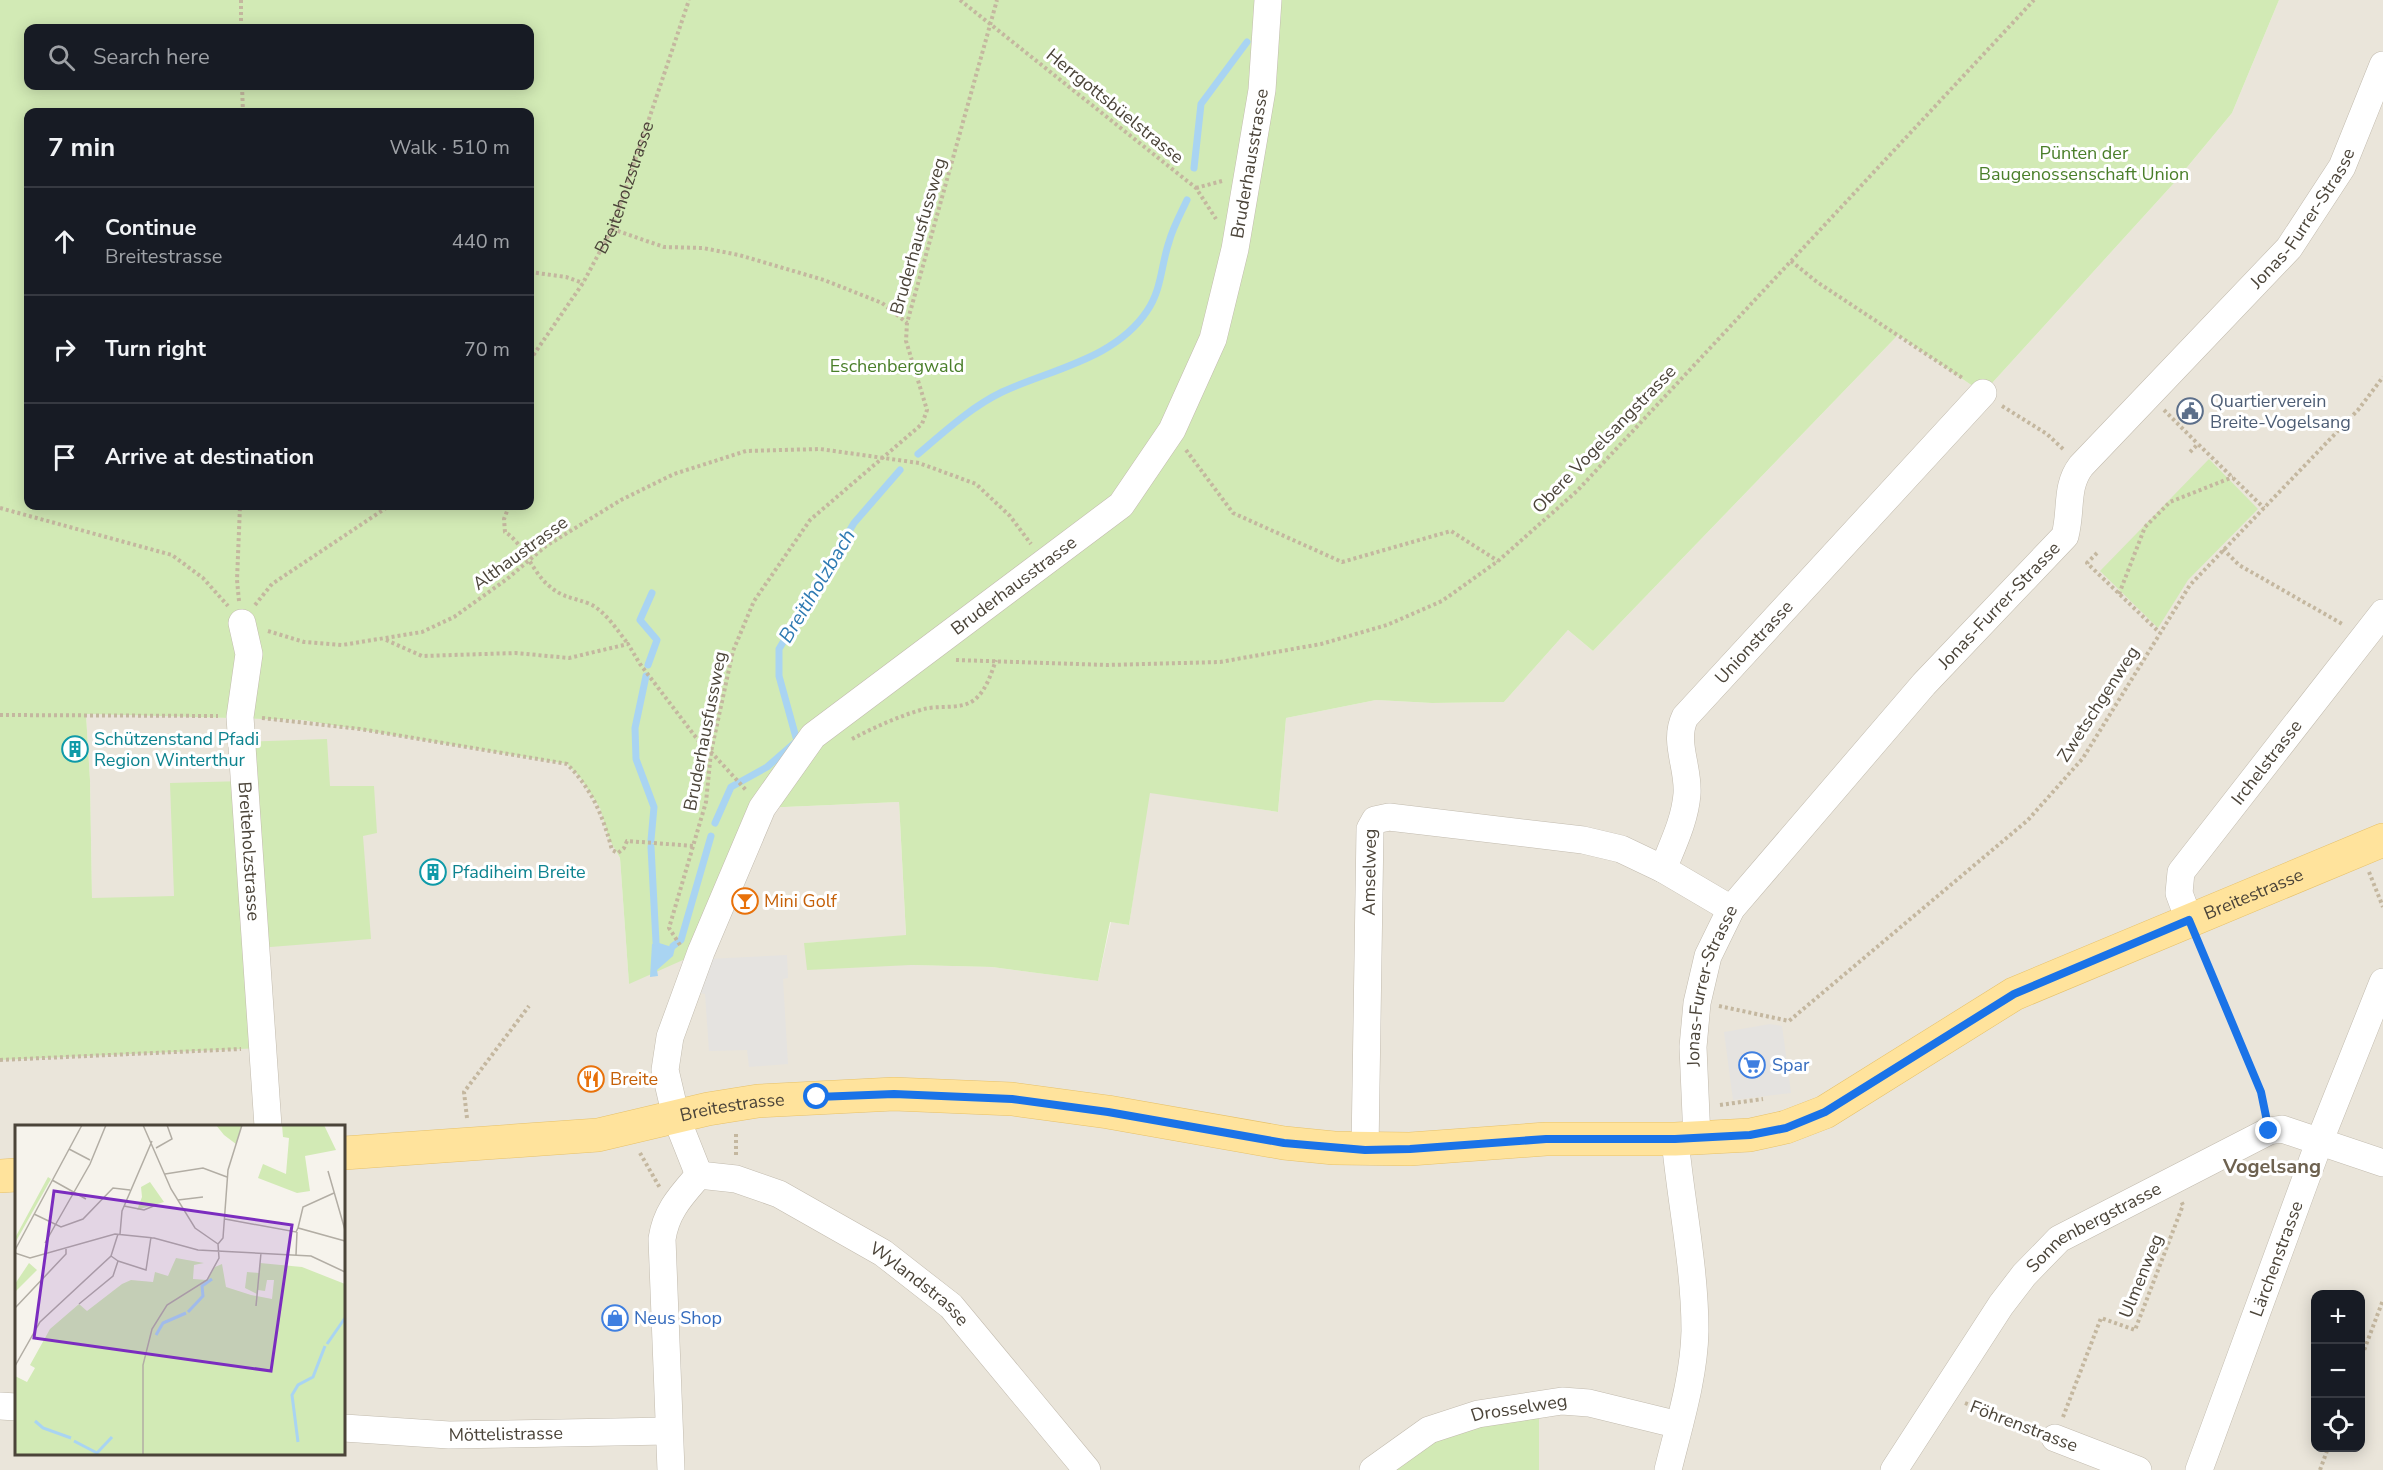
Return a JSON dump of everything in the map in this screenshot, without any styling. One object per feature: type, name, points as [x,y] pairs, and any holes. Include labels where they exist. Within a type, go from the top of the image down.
[{"type":"main road","name":"Breitestrasse","points":[[345,1153],[598,1135],[758,1101],[894,1094],[962,1095],[1108,1112],[1284,1143],[1365,1150],[1421,1149],[1546,1139],[1686,1139],[1769,1132],[1825,1112],[2014,994],[2371,845]]},
{"type":"main road","points":[[0,1176],[15,1175]]},
{"type":"street","name":"Bruderhausstrasse","points":[[699,1175],[676,1117],[665,1070],[670,1037],[701,952],[762,808],[813,736],[1121,505],[1172,430],[1212,339],[1235,249],[1262,90],[1268,0]]},
{"type":"street","name":"Jonas-Furrer-Strasse","points":[[1668,1470],[1690,1373],[1694,1301],[1686,1139],[1697,1003],[1708,956],[1731,909],[1924,684],[2065,536],[2070,520],[2070,480],[2081,466],[2289,248],[2342,167],[2383,65]]},
{"type":"street","name":"Unionstrasse","points":[[1663,868],[1684,815],[1687,790],[1678,731],[1685,717],[1983,393]]},
{"type":"street","name":"Irchelstrasse","points":[[2189,920],[2179,893],[2181,872],[2383,613]]},
{"type":"street","name":"Breiteholzstrasse","points":[[242,622],[249,654],[240,717],[268,1125]]},
{"type":"street","name":"Amselweg","points":[[1365,1150],[1370,829],[1375,820],[1389,817],[1583,840],[1621,849],[1663,868]]},
{"type":"street","points":[[1663,868],[1731,909]]},
{"type":"street","name":"Lärchenstrasse","points":[[2199,1470],[2320,1140],[2383,982]]},
{"type":"street","points":[[2269,1131],[2282,1129],[2383,1162]]},
{"type":"street","name":"Sonnenbergstrasse","points":[[1894,1470],[2001,1305],[2024,1275],[2059,1239],[2269,1131]]},
{"type":"street","points":[[671,1470],[662,1239],[665,1222],[672,1207],[699,1175]]},
{"type":"street","name":"Wylandstrasse","points":[[699,1175],[736,1179],[778,1194],[883,1252],[951,1306],[1087,1470]]},
{"type":"street","name":"Drosselweg","points":[[1373,1470],[1429,1430],[1478,1414],[1562,1401],[1589,1403],[1679,1425]]},
{"type":"street","points":[[0,1406],[15,1407]]},
{"type":"street","name":"Möttelistrasse","points":[[345,1428],[449,1435],[668,1431]]},
{"type":"street","name":"Föhrenstrasse","points":[[2055,1438],[2138,1470]]},
{"type":"path","points":[[241,0],[241,24]]},
{"type":"path","name":"Breiteholzstrasse","points":[[534,354],[584,283],[612,229],[689,0]]},
{"type":"path","name":"Herrgottsbüelstrasse","points":[[960,0],[1196,188],[1235,249]]},
{"type":"path","name":"Bruderhausfussweg","points":[[674,939],[669,928],[706,802],[711,752],[733,651],[754,601],[810,519],[922,424],[927,410],[906,341],[907,323],[992,25],[997,0]]},
{"type":"path","name":"Obere Vogelsangstrasse","points":[[844,744],[904,715],[927,708],[964,705],[974,701],[985,687],[996,660],[1107,665],[1220,662],[1321,645],[1387,625],[1442,601],[1498,561],[1577,491],[2034,0]]},
{"type":"path","points":[[243,90],[243,108]]},
{"type":"path","points":[[612,229],[664,247],[703,248],[739,255],[824,280],[882,303],[907,323]]},
{"type":"path","points":[[1791,261],[1817,282],[2047,434],[2063,449]]},
{"type":"path","points":[[534,273],[566,277],[584,283]]},
{"type":"path","name":"Zwetschgenweg","points":[[1697,1003],[1788,1021],[2028,820],[2083,758],[2190,585],[2358,410],[2383,377]]},
{"type":"path","points":[[2152,394],[2198,444],[2264,508]]},
{"type":"path","points":[[1172,430],[1233,513],[1342,562],[1451,531],[1498,561]]},
{"type":"path","points":[[2190,452],[2198,444]]},
{"type":"path","name":"Althaustrasse","points":[[242,622],[304,642],[342,645],[422,632],[454,617],[546,546],[621,500],[674,474],[746,451],[820,449],[919,463],[976,484],[1010,516],[1045,561]]},
{"type":"path","points":[[2119,594],[2145,527],[2157,514],[2170,502],[2233,477]]},
{"type":"path","points":[[0,508],[172,555],[203,578],[242,622],[272,584],[383,510]]},
{"type":"path","points":[[237,580],[240,510]]},
{"type":"path","points":[[507,510],[504,519],[505,532],[515,538],[527,562],[548,585],[568,599],[591,604],[628,644],[640,664],[704,748],[711,752],[762,808]]},
{"type":"path","points":[[2223,549],[2240,565],[2353,630]]},
{"type":"path","points":[[2097,553],[2087,563],[2159,632]]},
{"type":"path","points":[[386,639],[423,656],[516,653],[569,658],[628,644]]},
{"type":"path","points":[[0,715],[240,717],[326,724],[567,764],[579,776],[600,808],[612,850],[618,852],[624,848],[627,841],[694,846]]},
{"type":"path","points":[[2371,845],[2383,907]]},
{"type":"path","points":[[2189,920],[2261,1092],[2269,1131]]},
{"type":"path","points":[[468,1121],[464,1092],[529,1006]]},
{"type":"path","points":[[0,1060],[263,1048]]},
{"type":"path","points":[[1726,1105],[1763,1100]]},
{"type":"path","points":[[736,1122],[736,1165]]},
{"type":"path","points":[[637,1147],[646,1168],[661,1190]]},
{"type":"path","name":"Ulmenweg","points":[[2055,1438],[2101,1318],[2135,1330],[2183,1205],[2171,1182]]},
{"type":"path","points":[[2365,1350],[2383,1300]]},
{"type":"path","name":"Föhrenstrasse","points":[[1944,1395],[2055,1438]]},
{"type":"path","points":[[2320,1470],[2327,1452]]},
{"type":"shaded area","points":[[2279,0],[2383,0],[2383,1470],[0,1470],[0,907],[92,898],[90,780],[86,714],[302,720],[567,764],[579,776],[600,808],[609,839],[620,858],[629,984],[762,808],[899,802],[906,936],[805,943],[911,965],[992,967],[1098,981],[1111,922],[1129,925],[1149,792],[1278,812],[1286,718],[1376,700],[1432,703],[1504,702],[1568,630],[1593,651],[1898,335],[1983,393],[2174,183],[2232,113]]},
{"type":"shaded area","points":[[787,955],[788,978],[783,979],[788,1064],[749,1067],[747,1050],[709,1051],[705,994],[694,992],[707,959]]},
{"type":"shaded area","name":"Spar","points":[[1770,1024],[1782,1026],[1791,1093],[1733,1100],[1724,1032]]},
{"type":"green space","name":"Eschenbergwald","points":[[0,0],[2279,0],[2232,113],[2174,183],[1983,393],[1898,335],[1593,651],[1568,630],[1504,702],[1432,703],[1376,700],[1286,718],[1278,812],[1150,793],[1129,925],[1110,922],[1098,981],[992,967],[911,965],[807,970],[804,943],[906,935],[899,802],[762,808],[701,952],[629,984],[620,858],[609,839],[600,808],[579,776],[567,764],[302,720],[86,714],[90,780],[92,898],[174,896],[170,783],[245,781],[243,742],[327,739],[330,786],[374,786],[377,833],[363,836],[371,939],[258,948],[263,1048],[0,1060]]},
{"type":"green space","points":[[2209,459],[2258,509],[2188,580],[2158,628],[2100,571]]},
{"type":"green space","points":[[1539,1405],[1539,1470],[1373,1470],[1429,1430]]},
{"type":"water","points":[[656,942],[675,948],[673,956],[657,970],[658,976],[650,977],[652,944]]},
{"type":"waterway","points":[[1194,168],[1201,104],[1247,42]]},
{"type":"waterway","name":"Breitiholzbach","points":[[918,454],[979,405],[1002,392],[1100,352],[1118,341],[1134,327],[1147,311],[1156,294],[1166,251],[1187,200]]},
{"type":"waterway","name":"Breitiholzbach","points":[[715,823],[731,787],[767,767],[797,741],[779,676],[779,649],[854,523],[900,470]]},
{"type":"waterway","points":[[648,665],[657,640],[640,620],[652,593]]},
{"type":"waterway","points":[[646,676],[635,728],[636,759],[654,807],[651,840]]},
{"type":"waterway","name":"Breitiholzbach","points":[[673,946],[681,940],[711,836]]},
{"type":"waterway","points":[[651,847],[656,942]]},
{"type":"place","name":"Quartierverein Breite-Vogelsang","points":[[2190,411]]},
{"type":"place","name":"Schützenstand Pfadi Region Winterthur","points":[[75,749]]},
{"type":"place","name":"Pfadiheim Breite","points":[[433,872]]},
{"type":"place","name":"Mini Golf","points":[[745,901]]},
{"type":"place","name":"Spar","points":[[1752,1065]]},
{"type":"place","name":"Breite","points":[[591,1079]]},
{"type":"place","name":"Neus Shop","points":[[615,1318]]},
{"type":"district","name":"Vogelsang","points":[[2272,1166]]},
{"type":"route","points":[[817,1097],[894,1094],[962,1095],[1012,1099],[1108,1112],[1284,1143],[1365,1150],[1546,1139],[1675,1139],[1750,1135],[1786,1128],[1825,1112],[2014,994],[2189,920],[2261,1092],[2269,1131]]},
{"type":"park label","name":"Pünten der Baugenossenschaft Union","points":[[2084,163]]}]
